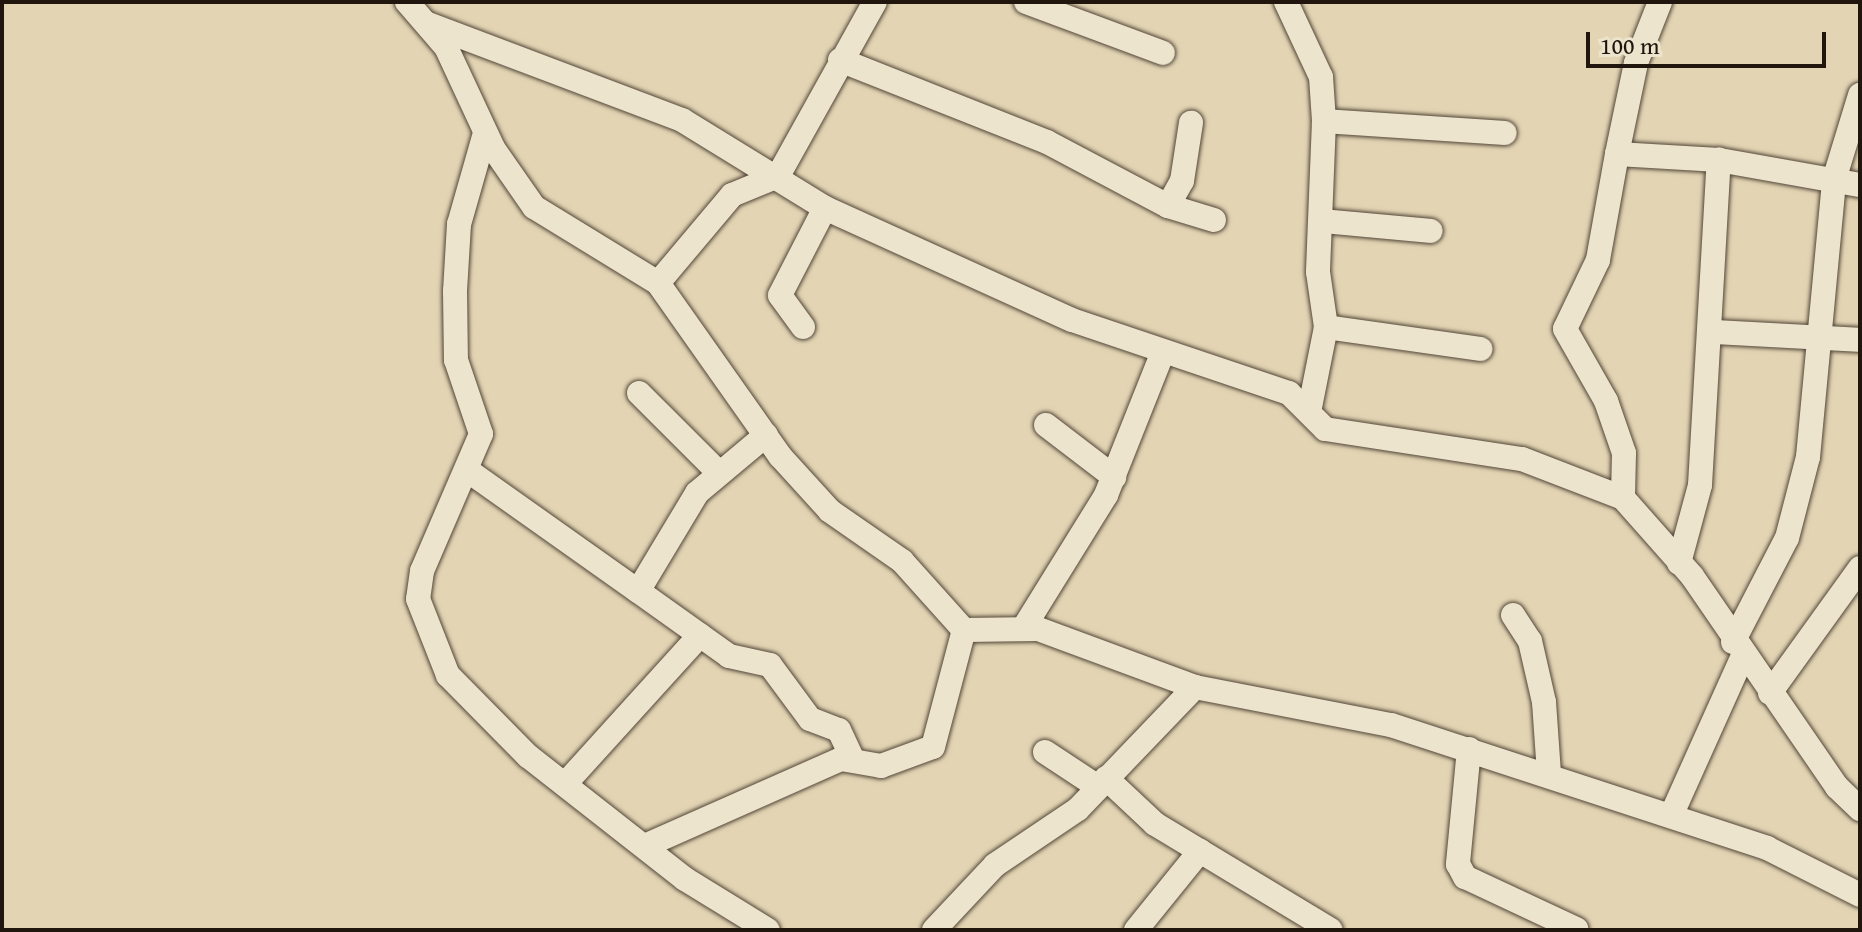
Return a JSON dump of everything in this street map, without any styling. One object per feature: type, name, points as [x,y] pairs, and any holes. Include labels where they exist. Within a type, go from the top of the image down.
[{"type":"street","points":[[407,2],[428,24],[485,133],[551,222],[658,283],[766,435],[830,511],[902,561],[964,630],[1023,629],[1066,637],[1195,687],[1391,725],[1549,774],[1803,861],[1860,895]]},
{"type":"street","points":[[658,283],[732,195],[778,176],[875,2]]},
{"type":"street","points":[[1026,2],[1163,53]]},
{"type":"street","points":[[1286,2],[1321,77],[1324,121],[1318,272],[1326,327],[1309,412]]},
{"type":"street","points":[[1623,498],[1624,453],[1606,401],[1565,329],[1598,260],[1636,63],[1660,2]]},
{"type":"street","points":[[428,24],[682,120],[778,176],[825,208],[1162,354],[1289,393],[1325,429],[1522,459],[1623,498],[1679,563],[1770,693],[1860,809]]},
{"type":"street","points":[[840,60],[1047,142],[1168,206],[1214,220]]},
{"type":"street","points":[[1671,816],[1738,649],[1787,538],[1808,457],[1824,339],[1834,180],[1860,95]]},
{"type":"street","points":[[1324,121],[1505,133]]},
{"type":"street","points":[[1168,206],[1182,181],[1191,123]]},
{"type":"street","points":[[485,133],[459,224],[455,291],[456,360],[481,434],[422,571],[418,599],[448,675],[565,784],[647,845],[685,879],[768,930]]},
{"type":"street","points":[[1617,154],[1719,160],[1860,185]]},
{"type":"street","points":[[1679,563],[1700,485],[1713,332],[1719,160]]},
{"type":"street","points":[[803,327],[780,295],[825,208]]},
{"type":"street","points":[[1322,221],[1431,231]]},
{"type":"street","points":[[1326,327],[1480,349]]},
{"type":"street","points":[[1713,332],[1860,340]]},
{"type":"street","points":[[1023,629],[1114,477],[1162,354]]},
{"type":"street","points":[[639,393],[716,470]]},
{"type":"street","points":[[1046,425],[1114,477]]},
{"type":"street","points":[[638,591],[673,525],[716,470],[766,435]]},
{"type":"street","points":[[467,470],[729,656],[770,665],[810,719],[839,730],[851,756]]},
{"type":"street","points":[[1770,693],[1860,568]]},
{"type":"street","points":[[1513,615],[1530,641],[1541,687],[1549,774]]},
{"type":"street","points":[[647,845],[851,756],[881,766],[933,747],[964,630]]},
{"type":"street","points":[[565,784],[700,635]]},
{"type":"street","points":[[934,930],[995,865],[1049,832],[1102,783],[1195,687]]},
{"type":"street","points":[[1469,749],[1458,864],[1465,877],[1576,929]]},
{"type":"street","points":[[1045,752],[1102,783],[1155,824],[1331,930]]},
{"type":"street","points":[[1136,930],[1200,851]]}]
